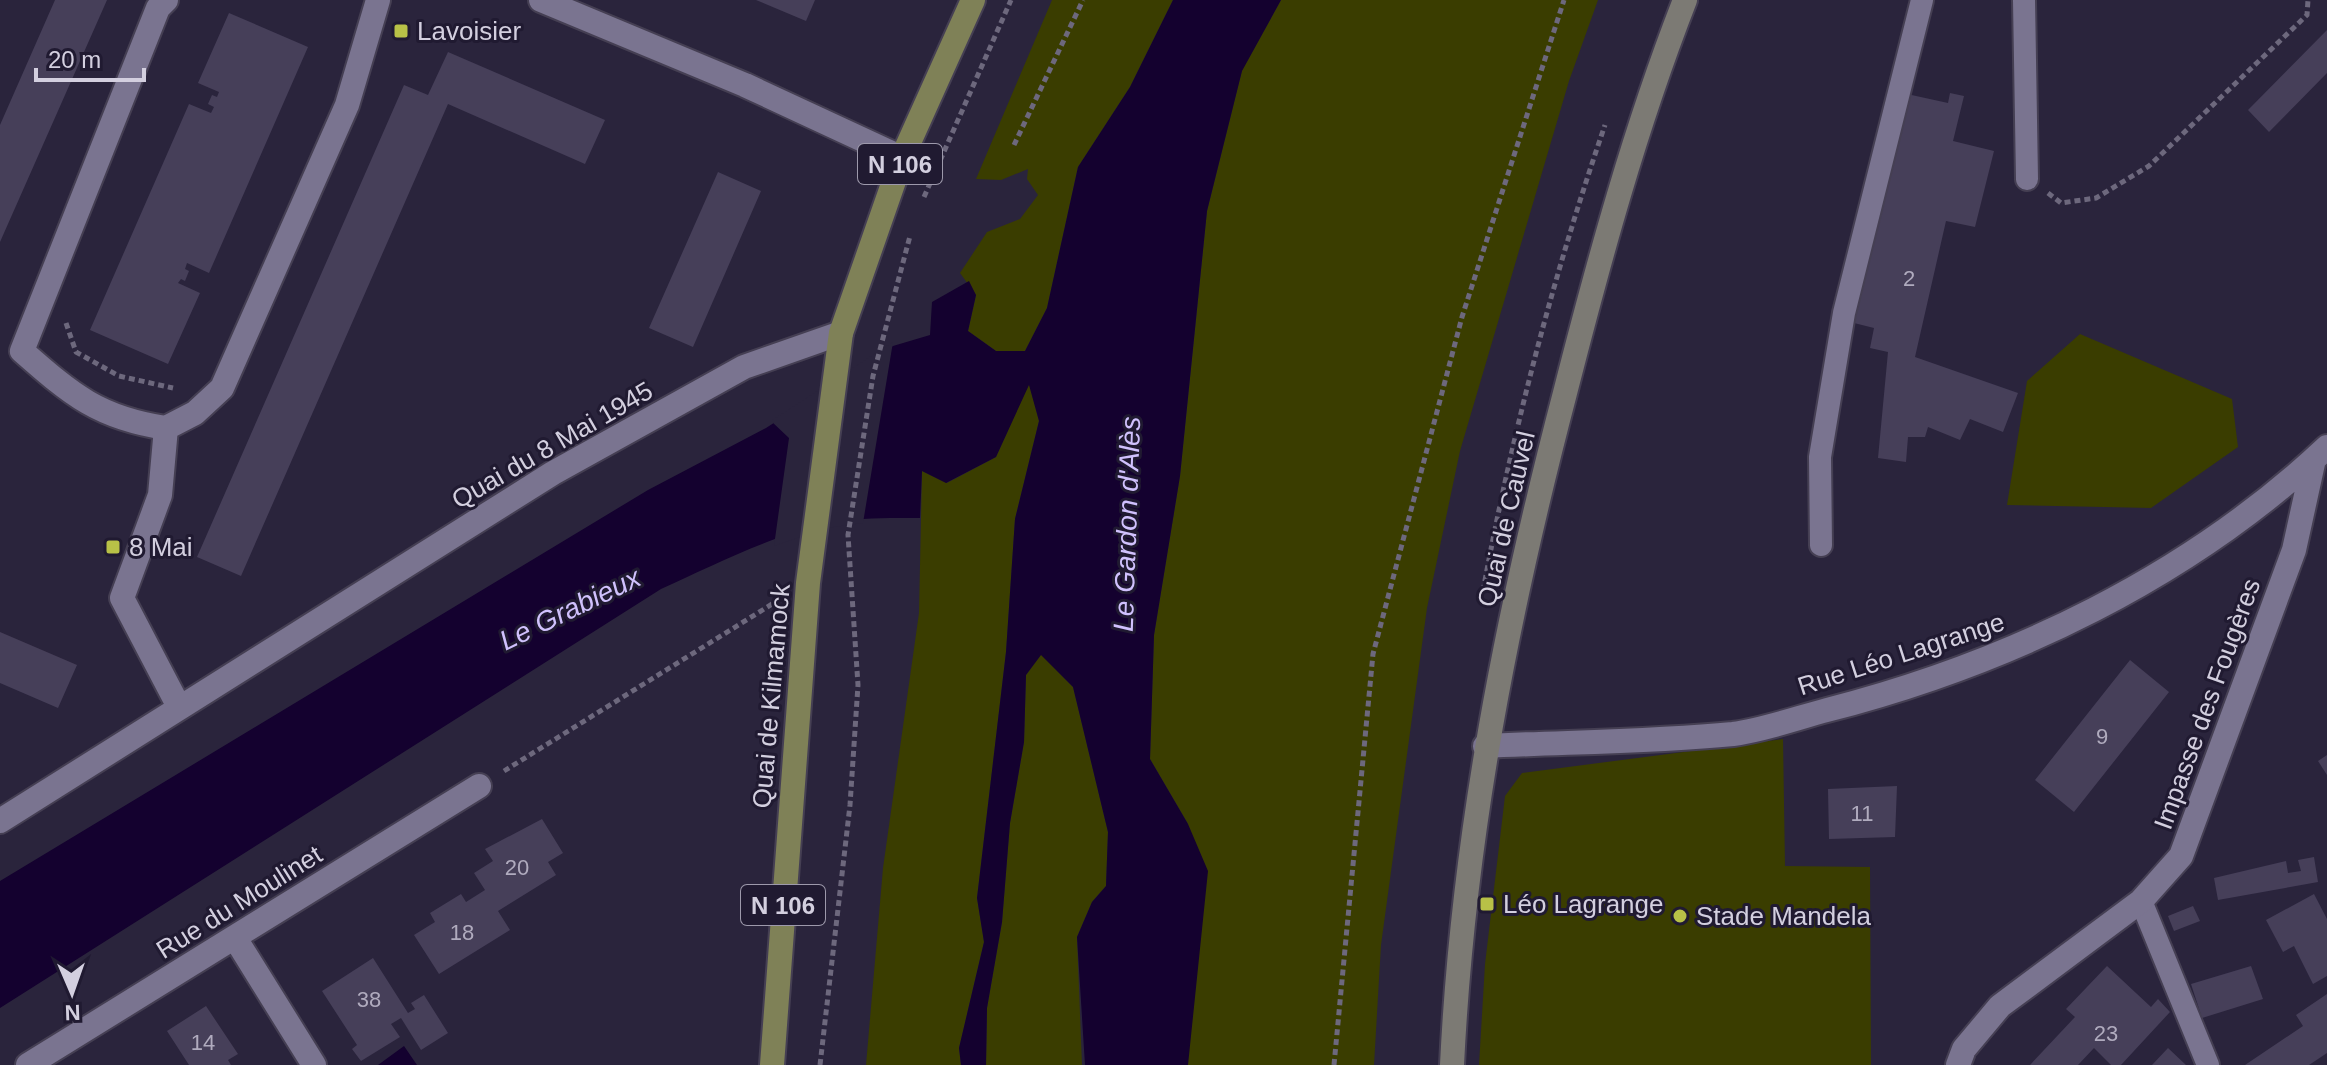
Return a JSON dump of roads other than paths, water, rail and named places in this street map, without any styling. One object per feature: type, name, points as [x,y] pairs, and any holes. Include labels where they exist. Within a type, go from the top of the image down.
[{"type":"main road","name":"N 106","points":[[841,333],[902,158],[973,0]]},
{"type":"main road","name":"Quai de Kilmamock","points":[[772,1065],[793,746],[808,583],[841,333]]},
{"type":"street","points":[[166,0],[158,8],[37,312],[11,354],[74,397],[129,422],[166,428],[195,413],[222,388],[347,105],[378,0]]},
{"type":"street","points":[[541,0],[745,85],[902,158]]},
{"type":"street","name":"Quai de Cauvel","points":[[1452,1065],[1455,992],[1485,746],[1529,529],[1621,184],[1685,0]]},
{"type":"street","name":"Quai du 8 Mai 1945","points":[[0,821],[553,473],[744,367],[841,333]]},
{"type":"street","points":[[166,428],[160,495],[122,598],[179,707]]},
{"type":"street","name":"Rue Léo Lagrange","points":[[1485,746],[1736,733],[1876,697],[1988,660],[2109,600],[2216,537],[2321,453]]},
{"type":"street","name":"Impasse des Fougères","points":[[1958,1065],[1964,1049],[2000,1006],[2141,901],[2181,856],[2294,550],[2321,453]]},
{"type":"street","name":"Rue du Moulinet","points":[[28,1065],[479,786]]},
{"type":"street","points":[[235,938],[314,1065]]},
{"type":"lane","points":[[1821,545],[1820,457],[1844,313],[1922,0]]},
{"type":"lane","points":[[2024,0],[2027,179]]},
{"type":"lane","points":[[2141,901],[2208,1065]]},
{"type":"water","points":[[1173,0],[1281,0],[1242,71],[1207,211],[1180,476],[1154,635],[1150,759],[1188,824],[1208,871],[1188,1065],[1085,1065],[1077,937],[1092,902],[1106,886],[1108,832],[1073,687],[1041,655],[1026,675],[1024,742],[1010,823],[1002,922],[987,1008],[986,1065],[961,1065],[959,1048],[984,942],[977,898],[1006,652],[1015,519],[1039,421],[1029,385],[996,457],[946,483],[922,471],[920,518],[850,520],[806,529],[742,552],[661,589],[0,1008],[0,881],[648,490],[766,428],[893,346],[930,335],[932,302],[969,281],[976,295],[968,331],[996,351],[1025,351],[1047,308],[1078,167],[1130,87]]},
{"type":"water","points":[[404,1046],[417,1065],[378,1065]]},
{"type":"place","name":"Lavoisier","points":[[401,31]]},
{"type":"place","name":"8 Mai","points":[[113,547]]},
{"type":"place","name":"Léo Lagrange","points":[[1487,904]]},
{"type":"place","name":"Stade Mandela","points":[[1680,916]]},
{"type":"water label","name":"Le Gardon d'Alès","points":[[1127,524]]},
{"type":"water label","name":"Le Grabieux","points":[[570,609]]}]
